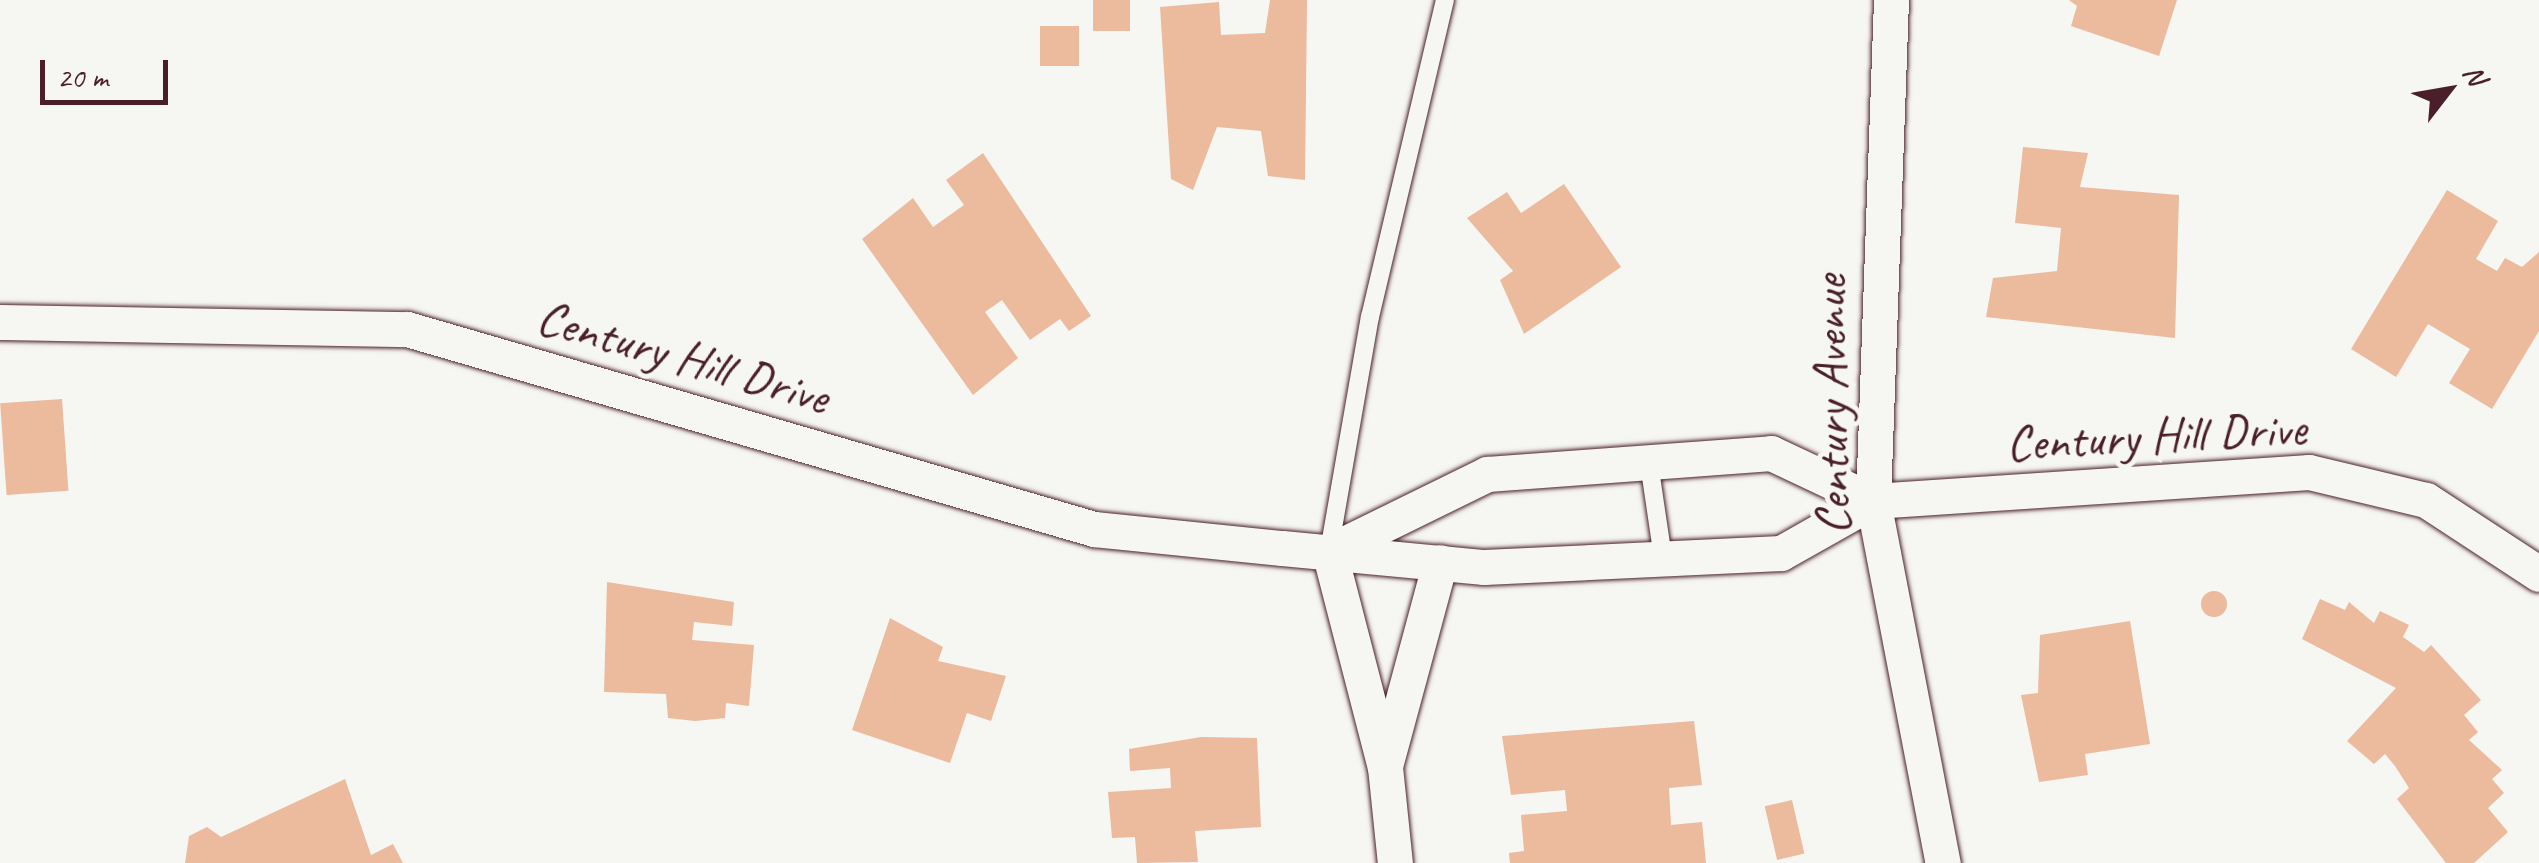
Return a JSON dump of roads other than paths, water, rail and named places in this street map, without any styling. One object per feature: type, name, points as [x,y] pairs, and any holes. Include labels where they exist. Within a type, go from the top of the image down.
[{"type":"street","name":"Century Avenue","points":[[1892,0],[1872,501],[1943,863]]},
{"type":"street","name":"Century Hill Drive","points":[[0,322],[407,330],[1094,529],[1440,562],[1781,553],[1872,501],[2309,472],[2426,500],[2539,574]]},
{"type":"street","name":"Century Hill Drive","points":[[1330,551],[1487,474],[1771,454],[1872,501]]},
{"type":"street","points":[[1330,551],[1385,766],[1395,863]]},
{"type":"street","points":[[1385,766],[1440,562]]},
{"type":"lane","points":[[1330,551],[1370,317],[1445,0]]},
{"type":"lane","points":[[1649,464],[1663,558]]}]
